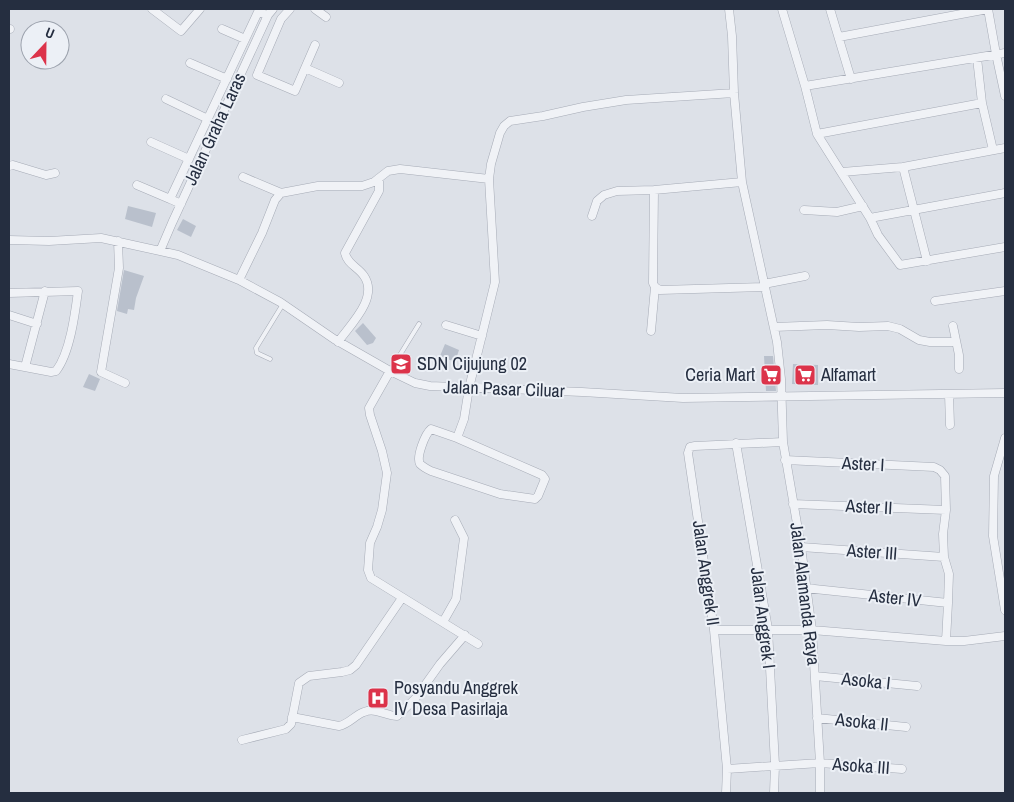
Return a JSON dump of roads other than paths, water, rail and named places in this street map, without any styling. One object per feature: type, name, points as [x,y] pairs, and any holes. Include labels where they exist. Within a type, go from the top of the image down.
[{"type":"street","points":[[152,9],[181,31],[200,9]]},
{"type":"street","name":"Jalan Graha Laras","points":[[290,9],[281,18],[257,75],[296,91],[315,45]]},
{"type":"street","points":[[315,9],[326,17]]},
{"type":"street","name":"Jalan Alamanda Raya","points":[[729,9],[742,182],[774,327],[781,379],[785,460],[801,548],[812,630],[818,718],[820,793]]},
{"type":"street","points":[[782,9],[817,134],[863,206],[878,235],[900,265],[1005,247]]},
{"type":"street","points":[[830,9],[851,79]]},
{"type":"street","points":[[839,37],[988,9],[1005,96]]},
{"type":"street","points":[[170,199],[258,12],[270,12]]},
{"type":"street","name":"Jalan Graha Laras","points":[[160,251],[270,12]]},
{"type":"street","points":[[222,29],[245,40]]},
{"type":"street","points":[[805,86],[1005,52]]},
{"type":"street","points":[[978,58],[982,103],[992,150]]},
{"type":"street","points":[[190,63],[227,79]]},
{"type":"street","points":[[305,68],[339,83]]},
{"type":"street","points":[[457,438],[464,419],[469,388],[495,282],[489,179],[490,164],[500,133],[510,121],[583,107],[626,100],[734,93]]},
{"type":"street","points":[[166,99],[208,119]]},
{"type":"street","points":[[817,134],[982,103]]},
{"type":"street","points":[[152,142],[189,158]]},
{"type":"street","points":[[842,172],[903,167],[1005,148]]},
{"type":"street","points":[[9,166],[13,165],[46,175],[55,172]]},
{"type":"street","points":[[903,167],[927,261]]},
{"type":"street","points":[[243,177],[281,193],[318,186],[362,186],[379,178],[388,171],[400,169],[489,179]]},
{"type":"street","points":[[338,342],[365,304],[368,295],[365,277],[346,260],[344,253],[379,190],[379,178]]},
{"type":"street","points":[[592,216],[597,201],[604,195],[617,191],[654,190],[742,182]]},
{"type":"street","points":[[137,185],[181,204]]},
{"type":"street","points":[[651,331],[655,288],[653,282],[654,190]]},
{"type":"street","points":[[239,280],[262,234],[275,200],[281,193]]},
{"type":"street","points":[[870,218],[1005,193]]},
{"type":"street","points":[[804,210],[837,212],[863,206]]},
{"type":"street","name":"Jalan Pasar Ciluar","points":[[9,240],[100,238],[178,255],[239,280],[283,304],[338,342],[390,372],[415,383],[430,386],[683,398],[1005,393]]},
{"type":"street","points":[[118,241],[119,268],[101,372],[124,383]]},
{"type":"street","points":[[655,288],[660,290],[765,286],[805,276]]},
{"type":"street","points":[[934,301],[1005,291]]},
{"type":"street","points":[[25,367],[45,292]]},
{"type":"street","points":[[9,293],[81,292],[67,346],[60,367],[56,372],[9,364]]},
{"type":"street","points":[[9,315],[37,324]]},
{"type":"street","points":[[446,325],[482,336]]},
{"type":"street","points":[[774,327],[827,325],[888,326],[900,329],[919,340],[956,342]]},
{"type":"street","points":[[953,326],[959,369]]},
{"type":"street","points":[[390,372],[369,408],[382,451],[386,473],[382,510],[370,543],[368,570],[371,578],[478,644]]},
{"type":"street","points":[[949,394],[950,425]]},
{"type":"street","points":[[435,429],[457,438],[544,476],[545,479],[537,498],[500,494],[431,471],[422,466],[418,458],[428,431],[435,429]]},
{"type":"street","points":[[1005,438],[993,487],[992,536],[1005,610]]},
{"type":"street","name":"Jalan Anggrek II","points":[[726,793],[727,769],[714,630],[688,453],[690,448],[695,446],[783,442]]},
{"type":"street","name":"Jalan Anggrek I","points":[[736,443],[768,629],[774,793]]},
{"type":"street","name":"Aster I","points":[[785,460],[934,467],[940,470],[944,476],[946,510]]},
{"type":"street","name":"Aster II","points":[[793,504],[946,510]]},
{"type":"street","points":[[946,510],[943,534],[944,557],[949,574],[946,642]]},
{"type":"street","points":[[443,622],[456,598],[464,538],[455,520]]},
{"type":"street","name":"Aster III","points":[[801,548],[944,557]]},
{"type":"street","name":"Aster IV","points":[[805,588],[948,603]]},
{"type":"street","points":[[242,740],[286,729],[291,724],[299,683],[303,678],[350,670],[356,665],[402,598]]},
{"type":"street","points":[[714,630],[812,630],[946,642],[1005,636]]},
{"type":"street","points":[[292,717],[339,726],[344,725],[364,711],[375,710],[391,716],[397,716],[415,698],[440,664],[465,635]]},
{"type":"street","name":"Asoka I","points":[[815,676],[917,686]]},
{"type":"street","name":"Asoka II","points":[[818,718],[906,727]]},
{"type":"street","name":"Asoka III","points":[[727,769],[820,763],[902,769]]},
{"type":"lane","points":[[270,359],[257,353],[256,348],[283,304]]},
{"type":"lane","points":[[390,372],[419,324]]},
{"type":"place","name":"SDN Cijujung 02","points":[[401,364]]},
{"type":"place","name":"Ceria Mart","points":[[771,375]]},
{"type":"place","name":"Alfamart","points":[[805,375]]},
{"type":"place","name":"Posyandu Anggrek IV Desa Pasirlaja","points":[[378,698]]}]
